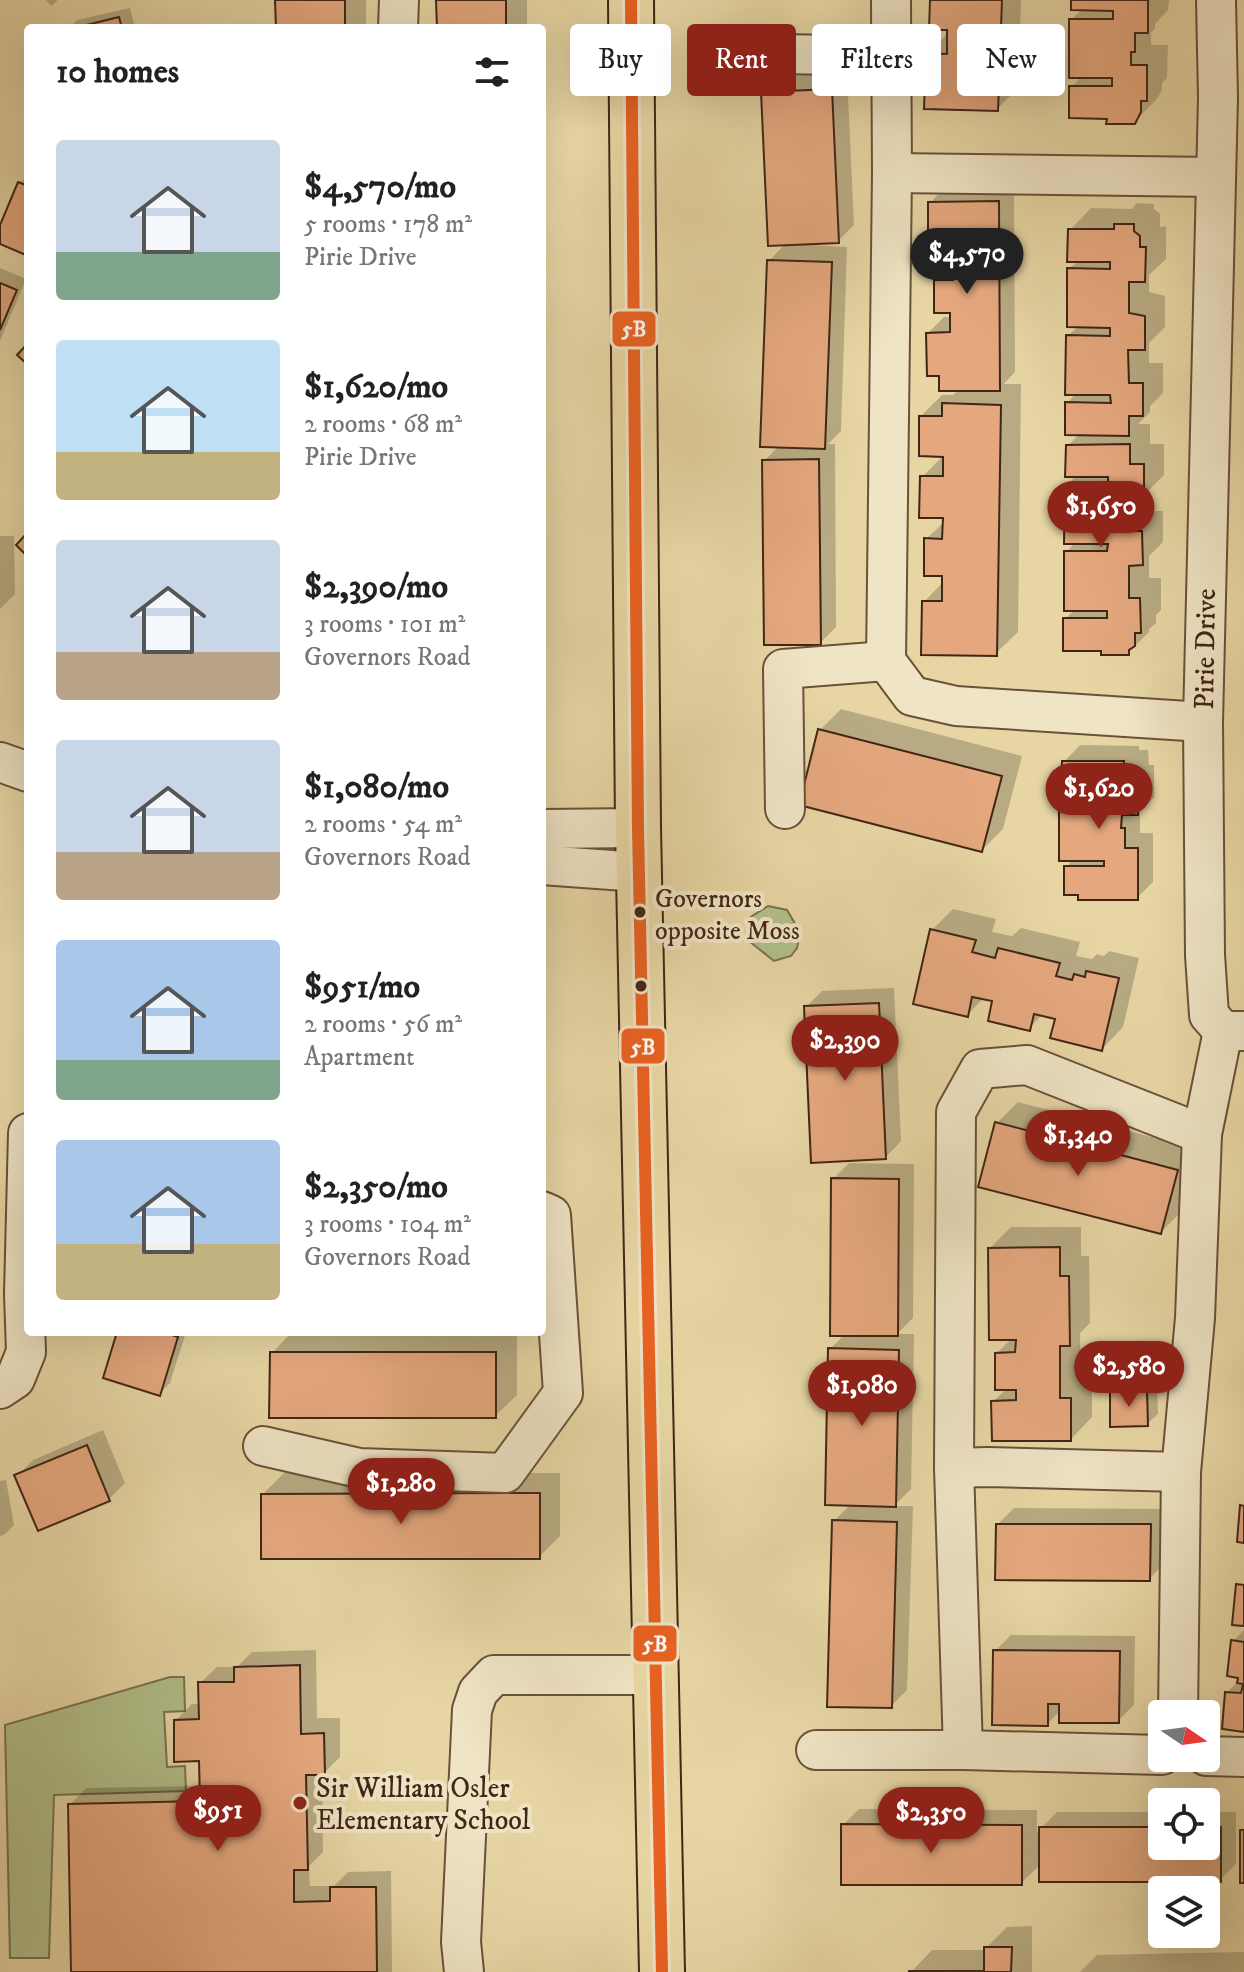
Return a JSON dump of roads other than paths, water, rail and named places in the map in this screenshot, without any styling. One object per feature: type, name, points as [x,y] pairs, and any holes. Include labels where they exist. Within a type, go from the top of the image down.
[{"type":"main road","points":[[631,0],[638,828],[662,1972]]},
{"type":"street","points":[[398,24],[399,0]]},
{"type":"street","points":[[891,0],[891,24]]},
{"type":"street","name":"Pirie Drive","points":[[1216,0],[1218,98],[1203,722],[1206,970],[1209,1015],[1234,1031]]},
{"type":"street","points":[[892,96],[886,661],[912,696],[956,706],[1203,722]]},
{"type":"street","points":[[892,173],[1215,177]]},
{"type":"street","points":[[785,809],[783,669],[886,661]]},
{"type":"street","points":[[0,762],[24,771]]},
{"type":"street","points":[[546,829],[638,828]]},
{"type":"street","points":[[546,865],[639,872]]},
{"type":"street","points":[[1178,1700],[1181,1472],[1195,1318],[1202,1134],[1234,1031]]},
{"type":"street","points":[[963,1750],[954,1468],[956,1112],[980,1069],[1027,1065],[1202,1134]]},
{"type":"street","points":[[263,1446],[359,1468],[505,1473],[563,1393],[551,1215],[546,1213]]},
{"type":"street","points":[[0,1389],[15,1379],[26,1352],[25,1336]]},
{"type":"street","points":[[954,1468],[1181,1472]]},
{"type":"street","points":[[464,1972],[461,1942],[472,1710],[478,1692],[494,1675],[656,1675]]},
{"type":"street","points":[[816,1750],[1148,1755]]},
{"type":"street","points":[[1220,1756],[1244,1757]]},
{"type":"place","name":"Governors opposite Moss","points":[[640,912]]},
{"type":"place","name":"Sir William Osler Elementary School","points":[[300,1803]]}]
